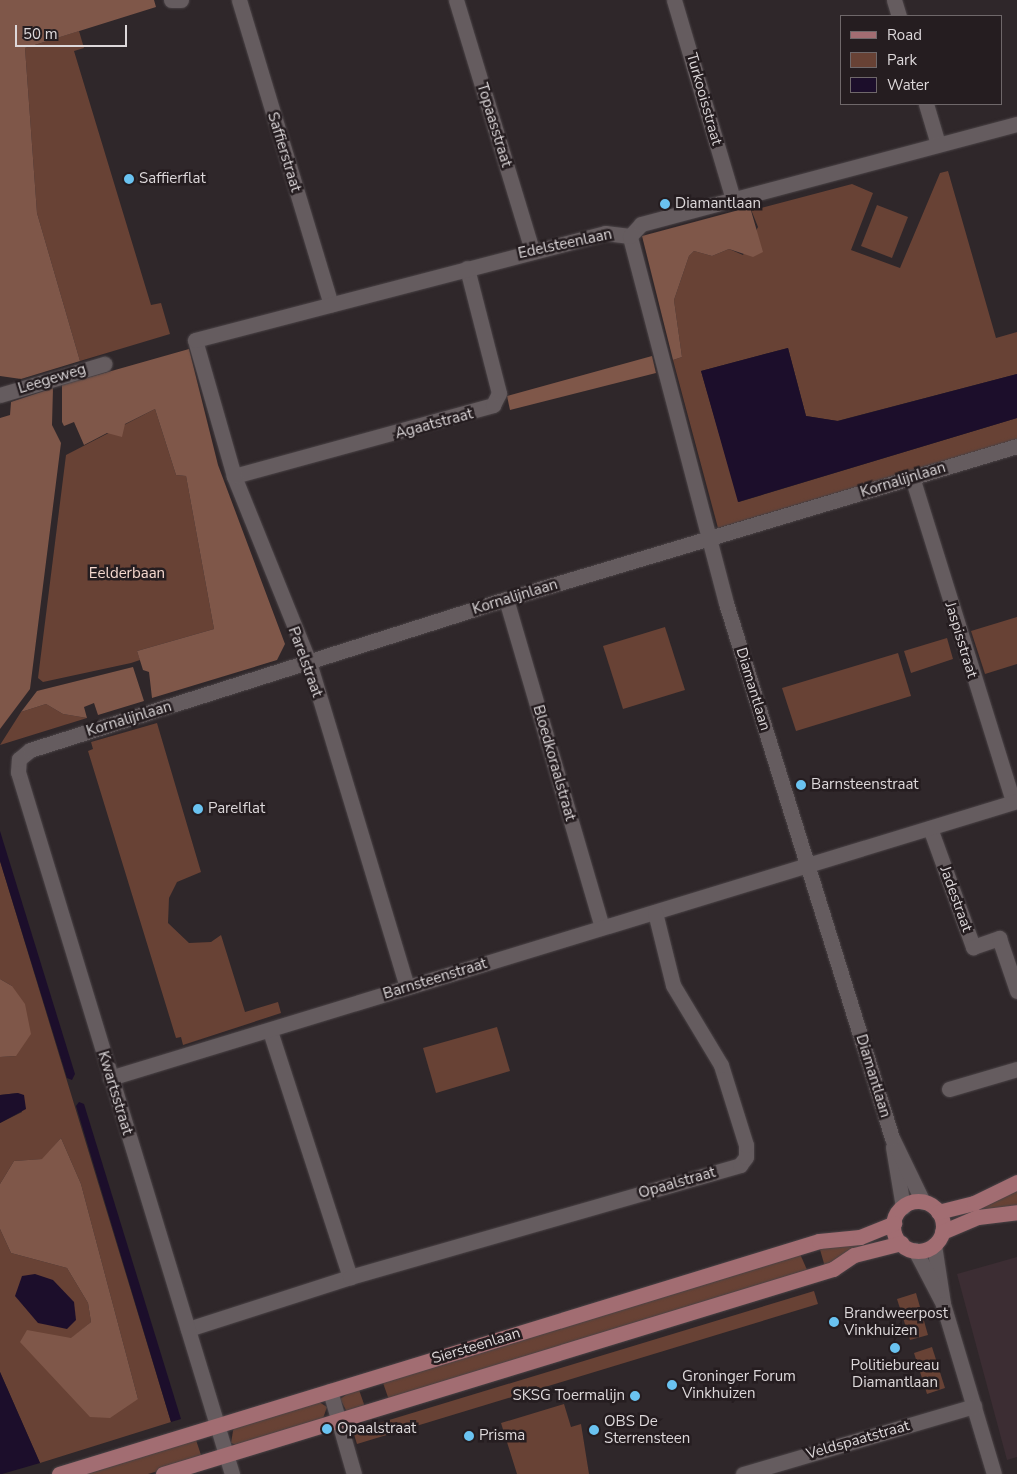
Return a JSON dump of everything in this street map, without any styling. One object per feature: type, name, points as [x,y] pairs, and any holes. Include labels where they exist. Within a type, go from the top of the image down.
[{"type":"main road","points":[[1017,1182],[974,1203],[938,1212],[922,1202],[902,1207],[894,1223],[901,1243],[915,1250],[978,1217],[1017,1212]]},
{"type":"main road","points":[[938,1212],[938,1238]]},
{"type":"main road","name":"Siersteenlaan","points":[[59,1474],[819,1241],[860,1237],[894,1223]]},
{"type":"main road","name":"Siersteenlaan","points":[[163,1474],[833,1269],[864,1252],[901,1243]]},
{"type":"street","points":[[172,0],[181,0]]},
{"type":"street","name":"Saffierstraat","points":[[239,0],[331,304]]},
{"type":"street","name":"Topaasstraat","points":[[456,0],[532,250]]},
{"type":"street","name":"Turkooisstraat","points":[[674,0],[733,199]]},
{"type":"street","points":[[894,0],[899,15]]},
{"type":"street","points":[[926,105],[938,144]]},
{"type":"street","name":"Edelsteenlaan","points":[[194,340],[532,250],[613,231],[630,236],[642,224],[1017,124]]},
{"type":"street","name":"Diamantlaan","points":[[630,236],[709,539],[892,1138],[922,1202]]},
{"type":"street","name":"Agaatstraat","points":[[234,476],[493,405],[499,393],[467,268]]},
{"type":"street","name":"Parelstraat","points":[[194,340],[234,476],[308,662],[407,987]]},
{"type":"street","name":"Leegeweg","points":[[0,395],[104,364]]},
{"type":"street","name":"Kornalijnlaan","points":[[19,759],[30,750],[506,599],[1017,446]]},
{"type":"street","name":"Jaspisstraat","points":[[912,477],[1015,801]]},
{"type":"street","name":"Bloedkoraalstraat","points":[[506,599],[602,927]]},
{"type":"street","name":"Kwartsstraat","points":[[19,759],[18,772],[232,1474]]},
{"type":"street","name":"Barnsteenstraat","points":[[110,1078],[270,1031],[407,987],[808,866],[1015,801]]},
{"type":"street","name":"Jadestraat","points":[[930,828],[973,946],[999,938],[1017,991]]},
{"type":"street","name":"Opaalstraat","points":[[188,1328],[350,1277],[740,1165],[746,1157],[746,1145],[721,1065],[673,984],[655,912]]},
{"type":"street","points":[[270,1031],[350,1277]]},
{"type":"street","points":[[949,1090],[1017,1069]]},
{"type":"street","name":"Diamantlaan","points":[[892,1138],[902,1207]]},
{"type":"street","points":[[938,1238],[943,1304]]},
{"type":"street","points":[[915,1250],[943,1304],[994,1474]]},
{"type":"street","points":[[330,1391],[354,1474]]},
{"type":"street","name":"Veldspaatstraat","points":[[743,1474],[974,1406]]},
{"type":"shaded area","points":[[0,0],[154,0],[156,7],[25,48],[37,213],[80,361],[21,379],[0,376]]},
{"type":"shaded area","points":[[750,207],[763,252],[753,257],[729,249],[712,256],[694,251],[689,256],[674,300],[682,357],[673,360],[642,236]]},
{"type":"shaded area","points":[[189,349],[218,465],[285,644],[277,660],[152,698],[149,672],[143,670],[137,651],[214,629],[186,476],[176,475],[155,409],[125,424],[122,437],[107,433],[84,445],[74,422],[64,426],[62,422],[62,385]]},
{"type":"shaded area","points":[[652,356],[656,373],[510,410],[507,396]]},
{"type":"shaded area","points":[[53,388],[52,425],[61,443],[30,689],[0,729],[0,418],[10,415],[11,402]]},
{"type":"shaded area","points":[[133,667],[144,701],[98,715],[94,703],[84,707],[87,718],[63,714],[46,704],[21,712],[37,691]]},
{"type":"shaded area","points":[[0,979],[12,986],[25,1004],[31,1034],[16,1056],[0,1057]]},
{"type":"shaded area","points":[[61,1138],[81,1184],[138,1399],[110,1418],[90,1417],[20,1342],[27,1330],[71,1338],[91,1322],[88,1303],[67,1268],[11,1253],[0,1229],[0,1184],[14,1161],[42,1159]]},
{"type":"shaded area","points":[[1017,1257],[1017,1457],[1007,1460],[957,1274]]},
{"type":"green space","points":[[79,31],[84,48],[74,51],[151,305],[161,303],[170,334],[80,361],[37,213],[25,48]]},
{"type":"green space","points":[[948,171],[996,338],[1017,332],[1017,374],[837,421],[806,416],[788,348],[701,371],[739,502],[1017,418],[1017,439],[718,528],[673,360],[682,357],[674,300],[689,256],[694,251],[712,256],[729,249],[743,255],[758,227],[750,207],[761,208],[852,184],[873,193],[851,250],[900,268],[940,173]]},
{"type":"green space","points":[[877,205],[908,217],[892,258],[861,246]]},
{"type":"green space","name":"Eelderbaan","points":[[155,409],[176,475],[186,476],[214,629],[137,651],[140,660],[131,663],[43,682],[38,678],[66,455]]},
{"type":"green space","points":[[1017,617],[1017,664],[985,674],[971,631]]},
{"type":"green space","points":[[665,627],[685,690],[623,709],[603,646]]},
{"type":"green space","points":[[947,638],[953,659],[911,673],[904,651]]},
{"type":"green space","points":[[898,653],[911,696],[796,731],[782,688]]},
{"type":"green space","points":[[46,704],[63,714],[87,718],[0,745],[21,712]]},
{"type":"green space","points":[[157,723],[201,872],[177,882],[169,898],[168,923],[189,943],[211,942],[221,935],[245,1012],[278,1002],[281,1013],[183,1045],[181,1037],[176,1038],[88,751],[93,749],[91,742]]},
{"type":"green space","points":[[0,861],[171,1422],[40,1463],[0,1372],[0,1229],[11,1253],[67,1268],[88,1303],[91,1322],[71,1339],[21,1342],[45,1367],[138,1399],[81,1184],[61,1138],[43,1159],[14,1161],[0,1184],[0,1123],[22,1112],[18,1093],[0,1095],[0,1057],[16,1056],[12,986],[0,979]]},
{"type":"green space","points":[[497,1027],[510,1071],[436,1093],[423,1048]]},
{"type":"green space","points":[[1017,1186],[1017,1208],[977,1211],[976,1208]]},
{"type":"green space","points":[[861,1243],[862,1246],[825,1267],[819,1246]]},
{"type":"green space","points":[[800,1254],[808,1272],[389,1400],[382,1380]]},
{"type":"green space","points":[[814,1291],[818,1304],[357,1444],[353,1431]]},
{"type":"green space","points":[[916,1293],[928,1335],[910,1340],[897,1299]]},
{"type":"green space","points":[[932,1347],[945,1388],[927,1394],[914,1353]]},
{"type":"green space","points":[[358,1387],[365,1407],[347,1412],[340,1399]]},
{"type":"green space","points":[[316,1400],[327,1407],[322,1421],[239,1446],[231,1443],[234,1425]]},
{"type":"green space","points":[[564,1404],[571,1427],[581,1424],[589,1474],[517,1474],[501,1423]]},
{"type":"green space","points":[[195,1437],[202,1458],[148,1474],[74,1474]]},
{"type":"water","points":[[788,348],[806,416],[838,421],[1017,374],[1017,418],[738,502],[701,371]]},
{"type":"water","points":[[0,831],[75,1074],[72,1080],[67,1078],[0,861]]},
{"type":"water","points":[[18,1093],[24,1095],[26,1109],[0,1123],[0,1095]]},
{"type":"water","points":[[79,1102],[84,1104],[181,1419],[171,1422],[76,1106]]},
{"type":"water","points":[[35,1274],[53,1280],[74,1302],[76,1320],[67,1329],[38,1323],[15,1296],[22,1276]]},
{"type":"water","points":[[0,1372],[40,1463],[2,1474],[0,1474]]},
{"type":"place","name":"Saffierflat","points":[[129,179]]},
{"type":"place","name":"Diamantlaan","points":[[665,204]]},
{"type":"place","name":"Barnsteenstraat","points":[[801,785]]},
{"type":"place","name":"Parelflat","points":[[198,809]]},
{"type":"place","name":"Brandweerpost Vinkhuizen","points":[[834,1322]]},
{"type":"place","name":"Politiebureau Diamantlaan","points":[[895,1348]]},
{"type":"place","name":"Groninger Forum Vinkhuizen","points":[[672,1385]]},
{"type":"place","name":"SKSG Toermalijn","points":[[635,1396]]},
{"type":"place","name":"Opaalstraat","points":[[327,1429]]},
{"type":"place","name":"OBS De Sterrensteen","points":[[594,1430]]},
{"type":"place","name":"Prisma","points":[[469,1436]]}]
